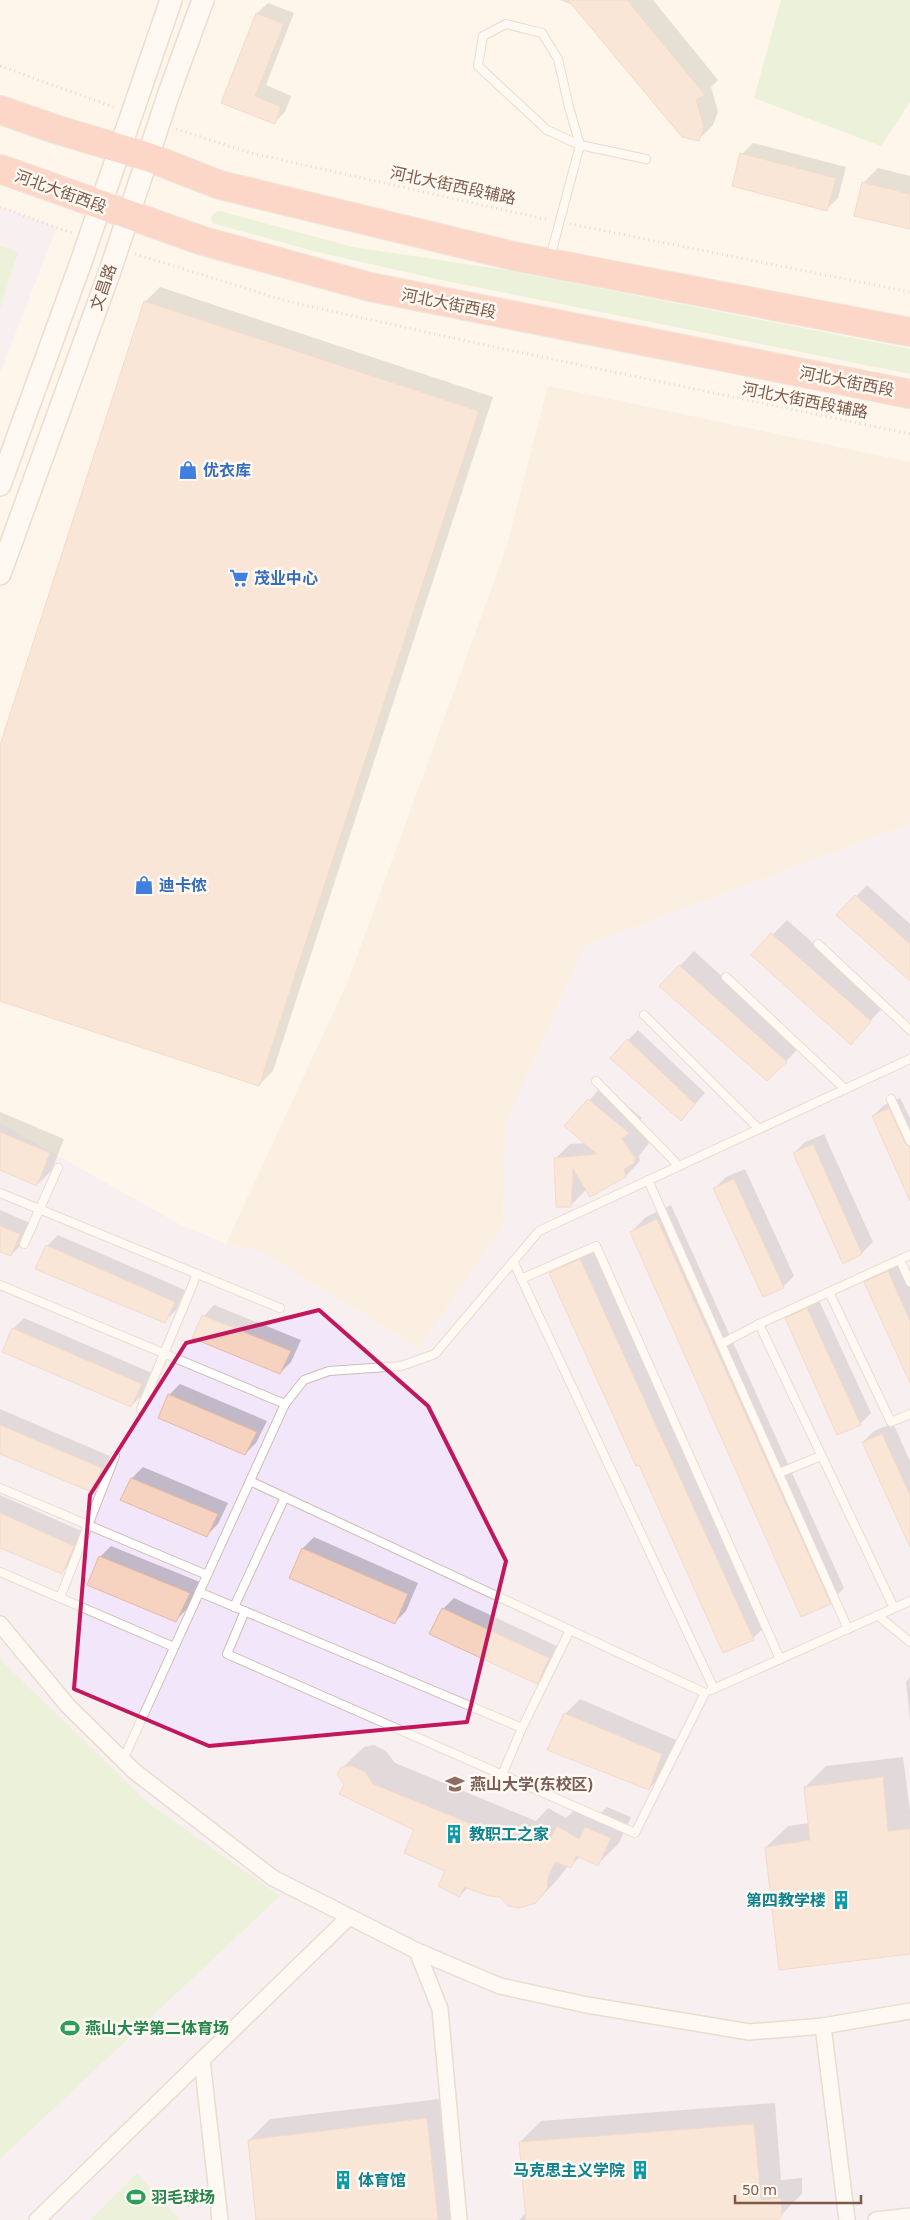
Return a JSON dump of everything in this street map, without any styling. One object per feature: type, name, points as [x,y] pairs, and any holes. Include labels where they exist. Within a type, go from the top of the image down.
[{"type":"highway","points":[[0,110],[54,129],[148,157],[220,185],[548,262],[910,332]]},
{"type":"highway","name":"河北大街西段","points":[[0,170],[203,241],[370,288],[910,394]]},
{"type":"main road","name":"文昌路","points":[[0,486],[171,0]]},
{"type":"main road","name":"文昌路","points":[[0,574],[203,0]]},
{"type":"street","points":[[0,1624],[68,1706],[134,1771],[273,1878],[417,1951],[500,1986],[587,2005],[749,2032],[823,2026],[910,2011]]},
{"type":"street","points":[[37,2220],[349,1917]]},
{"type":"street","points":[[417,1951],[440,2009],[459,2220]]},
{"type":"street","points":[[823,2026],[847,2220]]},
{"type":"street","points":[[202,2060],[220,2220]]},
{"type":"street","points":[[876,2220],[910,2216]]},
{"type":"lane","points":[[548,262],[580,145],[558,59],[542,33],[506,24],[483,36],[478,66],[546,130],[580,145],[646,159]]},
{"type":"lane","points":[[818,944],[910,1030]]},
{"type":"lane","points":[[726,977],[845,1089]]},
{"type":"lane","points":[[644,1015],[759,1129]]},
{"type":"lane","points":[[123,1760],[285,1404],[304,1380],[329,1371],[401,1366],[435,1354],[539,1231],[910,1059]]},
{"type":"lane","points":[[596,1081],[679,1166]]},
{"type":"lane","points":[[891,1099],[910,1141]]},
{"type":"lane","points":[[24,1244],[58,1168]]},
{"type":"lane","points":[[648,1180],[848,1628]]},
{"type":"lane","points":[[0,1193],[280,1308]]},
{"type":"lane","points":[[521,1279],[596,1246],[780,1659]]},
{"type":"lane","points":[[721,1344],[759,1324],[910,1255]]},
{"type":"lane","points":[[900,1260],[910,1282]]},
{"type":"lane","points":[[513,1261],[714,1688]]},
{"type":"lane","points":[[141,1409],[197,1274]]},
{"type":"lane","points":[[0,1285],[285,1404]]},
{"type":"lane","points":[[829,1292],[891,1422],[910,1414]]},
{"type":"lane","points":[[759,1324],[894,1608]]},
{"type":"lane","points":[[60,1598],[115,1456]]},
{"type":"lane","points":[[778,1473],[821,1456]]},
{"type":"lane","points":[[250,1481],[705,1693]]},
{"type":"lane","points":[[0,1488],[207,1574]]},
{"type":"lane","points":[[234,1607],[284,1497]]},
{"type":"lane","points":[[0,1572],[174,1647]]},
{"type":"lane","points":[[199,1592],[522,1728]]},
{"type":"lane","points":[[244,1611],[226,1654],[635,1833],[705,1693],[910,1601]]},
{"type":"lane","points":[[877,1615],[910,1642]]},
{"type":"lane","points":[[502,1775],[522,1728],[570,1630]]},
{"type":"path","points":[[0,66],[131,114]]},
{"type":"path","name":"河北大街西段辅路","points":[[160,124],[251,153],[560,222],[910,292]]},
{"type":"path","points":[[0,207],[88,238]]},
{"type":"path","name":"河北大街西段辅路","points":[[116,248],[290,302],[534,356],[910,434]]},
{"type":"highlighted area","points":[[319,1310],[428,1406],[506,1561],[467,1722],[209,1746],[74,1689],[90,1495],[186,1343]]},
{"type":"shaded area","points":[[0,207],[57,227],[0,373]]},
{"type":"shaded area","points":[[548,386],[910,462],[910,824],[584,946],[505,1125],[503,1226],[419,1348],[259,1251],[226,1244],[348,981],[506,549]]},
{"type":"shaded area","name":"燕山大学(东校区)","points":[[910,824],[910,2220],[0,2220],[0,1123],[177,1223],[226,1244],[259,1251],[419,1348],[503,1226],[505,1125],[584,946]]},
{"type":"green space","points":[[781,0],[910,0],[910,102],[881,146],[754,98]]},
{"type":"green space","points":[[220,211],[353,247],[506,270],[910,349],[910,374],[446,281],[317,252],[212,223],[211,217],[215,212]]},
{"type":"green space","points":[[0,246],[18,252],[0,309]]},
{"type":"green space","name":"燕山大学第二体育场","points":[[0,1659],[147,1802],[280,1896],[0,2159]]},
{"type":"green space","name":"羽毛球场","points":[[137,2173],[180,2220],[90,2220]]},
{"type":"building","points":[[568,0],[627,0],[705,95],[696,100],[704,127],[699,141],[682,137]]},
{"type":"building","points":[[256,13],[284,24],[255,96],[281,107],[275,124],[221,103]]},
{"type":"building","points":[[740,153],[836,178],[827,211],[732,186]]},
{"type":"building","points":[[862,182],[910,194],[910,229],[854,216]]},
{"type":"building","name":"茂业中心","points":[[144,301],[479,411],[259,1086],[0,1001],[0,745]]},
{"type":"building","points":[[855,895],[910,944],[910,981],[836,915]]},
{"type":"building","points":[[771,933],[871,1021],[851,1045],[751,955]]},
{"type":"building","points":[[679,965],[787,1062],[767,1081],[659,986]]},
{"type":"building","points":[[627,1039],[695,1104],[681,1121],[610,1058]]},
{"type":"building","points":[[588,1099],[629,1133],[622,1139],[635,1158],[634,1163],[624,1169],[626,1177],[590,1197],[573,1169],[571,1207],[556,1207],[554,1158],[597,1154],[564,1126]]},
{"type":"building","points":[[889,1108],[905,1143],[910,1148],[910,1201],[872,1116]]},
{"type":"building","points":[[0,1132],[50,1153],[37,1186],[0,1170]]},
{"type":"building","points":[[813,1144],[862,1254],[843,1264],[793,1153]]},
{"type":"building","points":[[734,1179],[784,1288],[763,1297],[713,1188]]},
{"type":"building","points":[[657,1219],[831,1604],[801,1617],[630,1232]]},
{"type":"building","points":[[0,1226],[20,1234],[11,1256],[0,1252]]},
{"type":"building","points":[[46,1245],[175,1302],[165,1323],[35,1269]]},
{"type":"building","points":[[580,1259],[754,1640],[723,1653],[639,1465],[636,1466],[549,1273]]},
{"type":"building","points":[[888,1271],[910,1321],[910,1383],[864,1282]]},
{"type":"building","points":[[807,1308],[861,1425],[837,1435],[785,1318]]},
{"type":"building","points":[[202,1315],[291,1351],[280,1374],[192,1338]]},
{"type":"building","points":[[12,1328],[142,1384],[131,1407],[2,1352]]},
{"type":"building","points":[[168,1394],[257,1432],[245,1455],[158,1418]]},
{"type":"building","points":[[0,1425],[102,1468],[92,1492],[0,1454]]},
{"type":"building","points":[[882,1434],[910,1495],[910,1547],[862,1442]]},
{"type":"building","points":[[131,1478],[218,1514],[207,1537],[120,1500]]},
{"type":"building","points":[[0,1513],[74,1546],[62,1574],[0,1548]]},
{"type":"building","points":[[302,1548],[408,1594],[395,1624],[289,1578]]},
{"type":"building","points":[[99,1556],[190,1593],[176,1622],[87,1585]]},
{"type":"building","points":[[442,1608],[549,1658],[537,1684],[429,1634]]},
{"type":"building","points":[[564,1713],[662,1754],[649,1790],[547,1750]]},
{"type":"building","name":"教职工之家","points":[[352,1766],[365,1772],[373,1784],[518,1843],[526,1829],[549,1842],[557,1826],[579,1839],[585,1827],[611,1838],[598,1866],[576,1856],[571,1868],[555,1862],[548,1877],[547,1889],[536,1903],[520,1908],[508,1906],[500,1897],[489,1896],[464,1887],[460,1897],[438,1886],[445,1871],[404,1853],[414,1830],[339,1794],[344,1785],[337,1774],[341,1767]]},
{"type":"building","name":"第四教学楼","points":[[883,1777],[888,1831],[910,1829],[910,1954],[779,1970],[765,1847],[810,1840],[804,1787]]},
{"type":"building","name":"体育馆","points":[[427,2118],[438,2220],[256,2220],[248,2140]]},
{"type":"building","name":"马克思主义学院","points":[[754,2124],[761,2200],[781,2198],[782,2216],[778,2220],[526,2220],[519,2142]]},
{"type":"place","name":"优衣库","points":[[188,470]]},
{"type":"place","name":"茂业中心","points":[[239,578]]},
{"type":"place","name":"迪卡侬","points":[[144,885]]},
{"type":"place","name":"燕山大学(东校区)","points":[[455,1784]]},
{"type":"place","name":"教职工之家","points":[[454,1834]]},
{"type":"place","name":"第四教学楼","points":[[841,1900]]},
{"type":"place","name":"燕山大学第二体育场","points":[[70,2028]]},
{"type":"place","name":"马克思主义学院","points":[[640,2170]]},
{"type":"place","name":"体育馆","points":[[343,2180]]},
{"type":"place","name":"羽毛球场","points":[[136,2197]]}]
